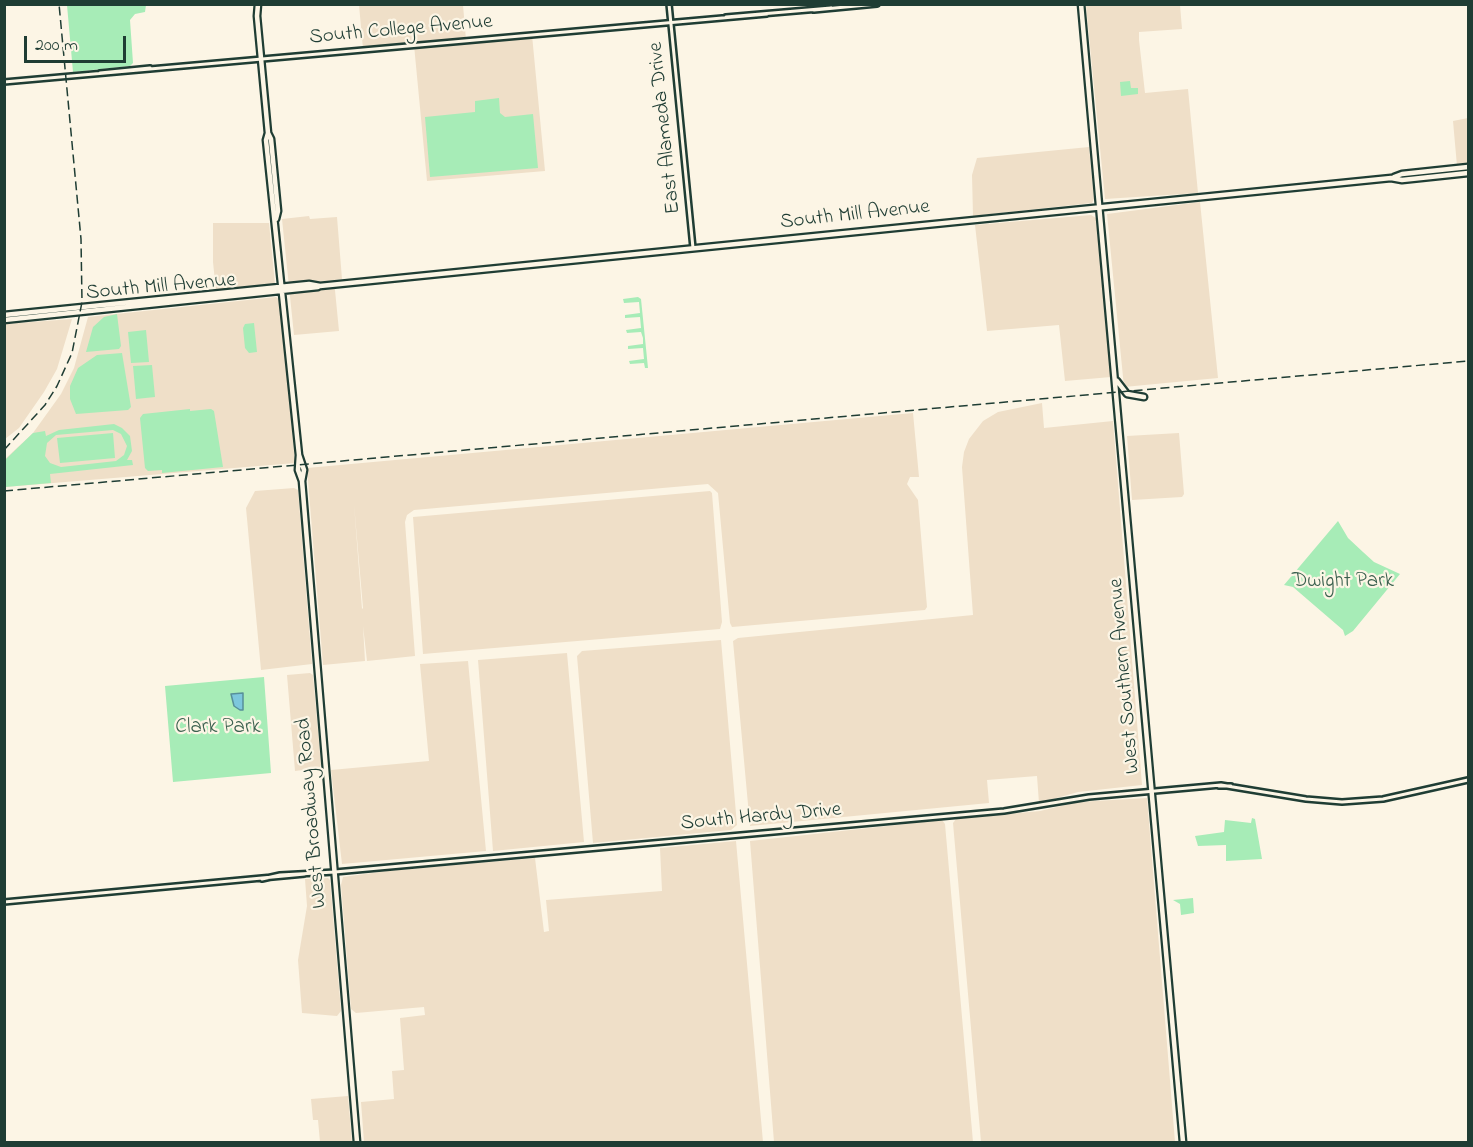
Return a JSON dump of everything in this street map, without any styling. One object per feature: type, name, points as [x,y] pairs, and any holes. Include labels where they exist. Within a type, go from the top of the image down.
[{"type":"main road","points":[[253,4],[256,16]]},
{"type":"main road","points":[[256,16],[258,4]]},
{"type":"main road","name":"West Southern Avenue","points":[[1081,4],[1101,207],[1183,1143]]},
{"type":"main road","name":"West Broadway Road","points":[[256,16],[268,133],[270,181],[276,219],[299,455],[298,465],[302,481],[357,1143]]},
{"type":"main road","name":"South Mill Avenue","points":[[1393,178],[1402,174],[1468,167]]},
{"type":"main road","name":"South Mill Avenue","points":[[4,320],[1101,207],[1393,178],[1402,180],[1468,174]]},
{"type":"main road","name":"South Mill Avenue","points":[[4,315],[283,290]]},
{"type":"main road","points":[[1116,381],[1127,394],[1144,398]]},
{"type":"street","name":"East Alameda Drive","points":[[669,4],[693,248]]},
{"type":"street","name":"South College Avenue","points":[[4,82],[877,4]]},
{"type":"street","name":"South Hardy Drive","points":[[4,902],[262,879],[272,876],[1004,812],[1089,797],[1219,786],[1342,802],[1383,799],[1468,780]]},
{"type":"shaded area","points":[[359,5],[463,5],[466,40],[532,35],[545,171],[427,181],[414,45],[363,49]]},
{"type":"shaded area","points":[[1086,5],[1180,5],[1182,29],[1139,32],[1139,40],[1145,93],[1188,89],[1198,193],[1105,199]]},
{"type":"shaded area","points":[[1468,118],[1468,165],[1457,166],[1453,121]]},
{"type":"shaded area","points":[[1089,147],[1094,199],[1092,203],[973,216],[972,175],[977,158]]},
{"type":"shaded area","points":[[1200,202],[1218,378],[1124,387],[1107,214]]},
{"type":"shaded area","points":[[1091,215],[1096,218],[1111,377],[1065,381],[1059,325],[987,331],[975,225]]},
{"type":"shaded area","points":[[309,216],[310,219],[337,217],[342,279],[334,280],[339,331],[294,335],[282,219]]},
{"type":"shaded area","points":[[213,223],[269,223],[275,284],[216,291]]},
{"type":"shaded area","points":[[276,297],[280,300],[295,463],[5,487],[4,460],[33,433],[61,394],[74,368],[88,317]]},
{"type":"shaded area","points":[[72,319],[57,369],[19,428],[5,439],[5,324]]},
{"type":"shaded area","points":[[1042,403],[1044,428],[1113,421],[1142,785],[1078,792],[1039,803],[1037,776],[987,780],[989,803],[750,826],[733,641],[738,638],[973,615],[962,467],[964,452],[969,439],[983,421],[998,412]]},
{"type":"shaded area","points":[[913,413],[919,477],[910,477],[907,484],[918,500],[927,607],[925,610],[732,627],[718,493],[708,484],[414,510],[407,515],[405,522],[415,656],[367,661],[363,626],[365,661],[323,665],[307,468]],"holes":[[[354,504],[363,608],[362,609]]]},
{"type":"shaded area","points":[[1179,433],[1184,494],[1182,497],[1132,500],[1127,436]]},
{"type":"shaded area","points":[[294,488],[298,490],[312,664],[261,670],[246,508],[255,491]]},
{"type":"shaded area","points":[[710,491],[712,493],[722,622],[720,629],[423,654],[413,517]]},
{"type":"shaded area","points":[[721,640],[737,825],[731,830],[593,843],[577,656],[582,651]]},
{"type":"shaded area","points":[[567,653],[584,842],[493,851],[478,660]]},
{"type":"shaded area","points":[[468,661],[486,851],[342,864],[331,770],[429,761],[420,664]]},
{"type":"shaded area","points":[[310,673],[313,675],[321,765],[319,768],[295,771],[287,675]]},
{"type":"shaded area","points":[[1147,798],[1175,1142],[981,1142],[953,823],[956,819],[1040,811],[1078,802]]},
{"type":"shaded area","points":[[942,820],[945,824],[973,1142],[774,1142],[750,841]]},
{"type":"shaded area","points":[[736,841],[763,1142],[364,1142],[361,1102],[394,1099],[392,1071],[404,1070],[400,1018],[425,1015],[424,1007],[356,1013],[351,1009],[341,885],[343,877],[535,858],[544,932],[549,931],[546,900],[662,891],[660,848]]},
{"type":"shaded area","points":[[328,878],[341,1011],[337,1016],[302,1013],[298,960],[307,906],[305,879]]},
{"type":"shaded area","points":[[348,1096],[352,1142],[320,1142],[318,1120],[313,1120],[311,1099]]},
{"type":"green space","points":[[67,5],[146,5],[145,12],[135,14],[130,20],[133,63],[130,66],[73,72]]},
{"type":"green space","points":[[1130,81],[1131,88],[1138,88],[1138,94],[1121,96],[1120,82]]},
{"type":"green space","points":[[499,98],[500,113],[505,117],[533,114],[538,168],[430,177],[425,117],[475,112],[475,101]]},
{"type":"green space","points":[[638,297],[641,299],[648,368],[645,368],[644,363],[630,364],[629,361],[644,359],[643,348],[628,349],[628,346],[643,344],[643,338],[641,332],[627,333],[626,330],[641,328],[640,317],[625,318],[625,315],[640,313],[639,302],[624,303],[623,299]]},
{"type":"green space","points":[[117,314],[121,346],[119,349],[86,352],[93,327],[104,317]]},
{"type":"green space","points":[[254,323],[257,352],[249,353],[245,348],[243,328],[245,324]]},
{"type":"green space","points":[[146,330],[149,362],[131,363],[128,332]]},
{"type":"green space","points":[[122,353],[131,407],[128,410],[76,414],[70,399],[70,386],[78,368],[97,355]]},
{"type":"green space","points":[[152,365],[155,397],[136,399],[133,366]]},
{"type":"green space","points":[[190,409],[190,411],[211,409],[214,411],[223,467],[162,473],[162,470],[148,471],[145,468],[140,418],[143,414]]},
{"type":"green space","points":[[114,424],[130,436],[132,451],[127,460],[132,460],[133,465],[50,474],[51,483],[5,487],[5,460],[33,433],[45,431],[46,436],[59,430]],"holes":[[[113,430],[121,434],[127,446],[124,455],[116,461],[61,467],[50,463],[45,456],[47,443],[56,435]]]},
{"type":"green space","points":[[113,433],[115,458],[60,463],[57,438]]},
{"type":"green space","name":"Dwight Park","points":[[1338,521],[1348,538],[1374,562],[1400,574],[1353,631],[1345,636],[1343,630],[1293,587],[1284,585]]},
{"type":"green space","name":"Clark Park","points":[[264,677],[271,773],[173,782],[165,686]]},
{"type":"green space","points":[[1252,818],[1255,819],[1262,859],[1226,861],[1226,845],[1198,846],[1195,836],[1224,832],[1225,820],[1251,823]]},
{"type":"green space","points":[[1193,898],[1194,913],[1181,915],[1180,904],[1173,900]]},
{"type":"water","points":[[243,693],[243,710],[240,710],[234,706],[231,694]]},
{"type":"railway","points":[[4,450],[45,405],[57,386],[72,353],[82,302],[81,239],[59,4]]},
{"type":"railway","points":[[4,491],[1468,361]]}]
